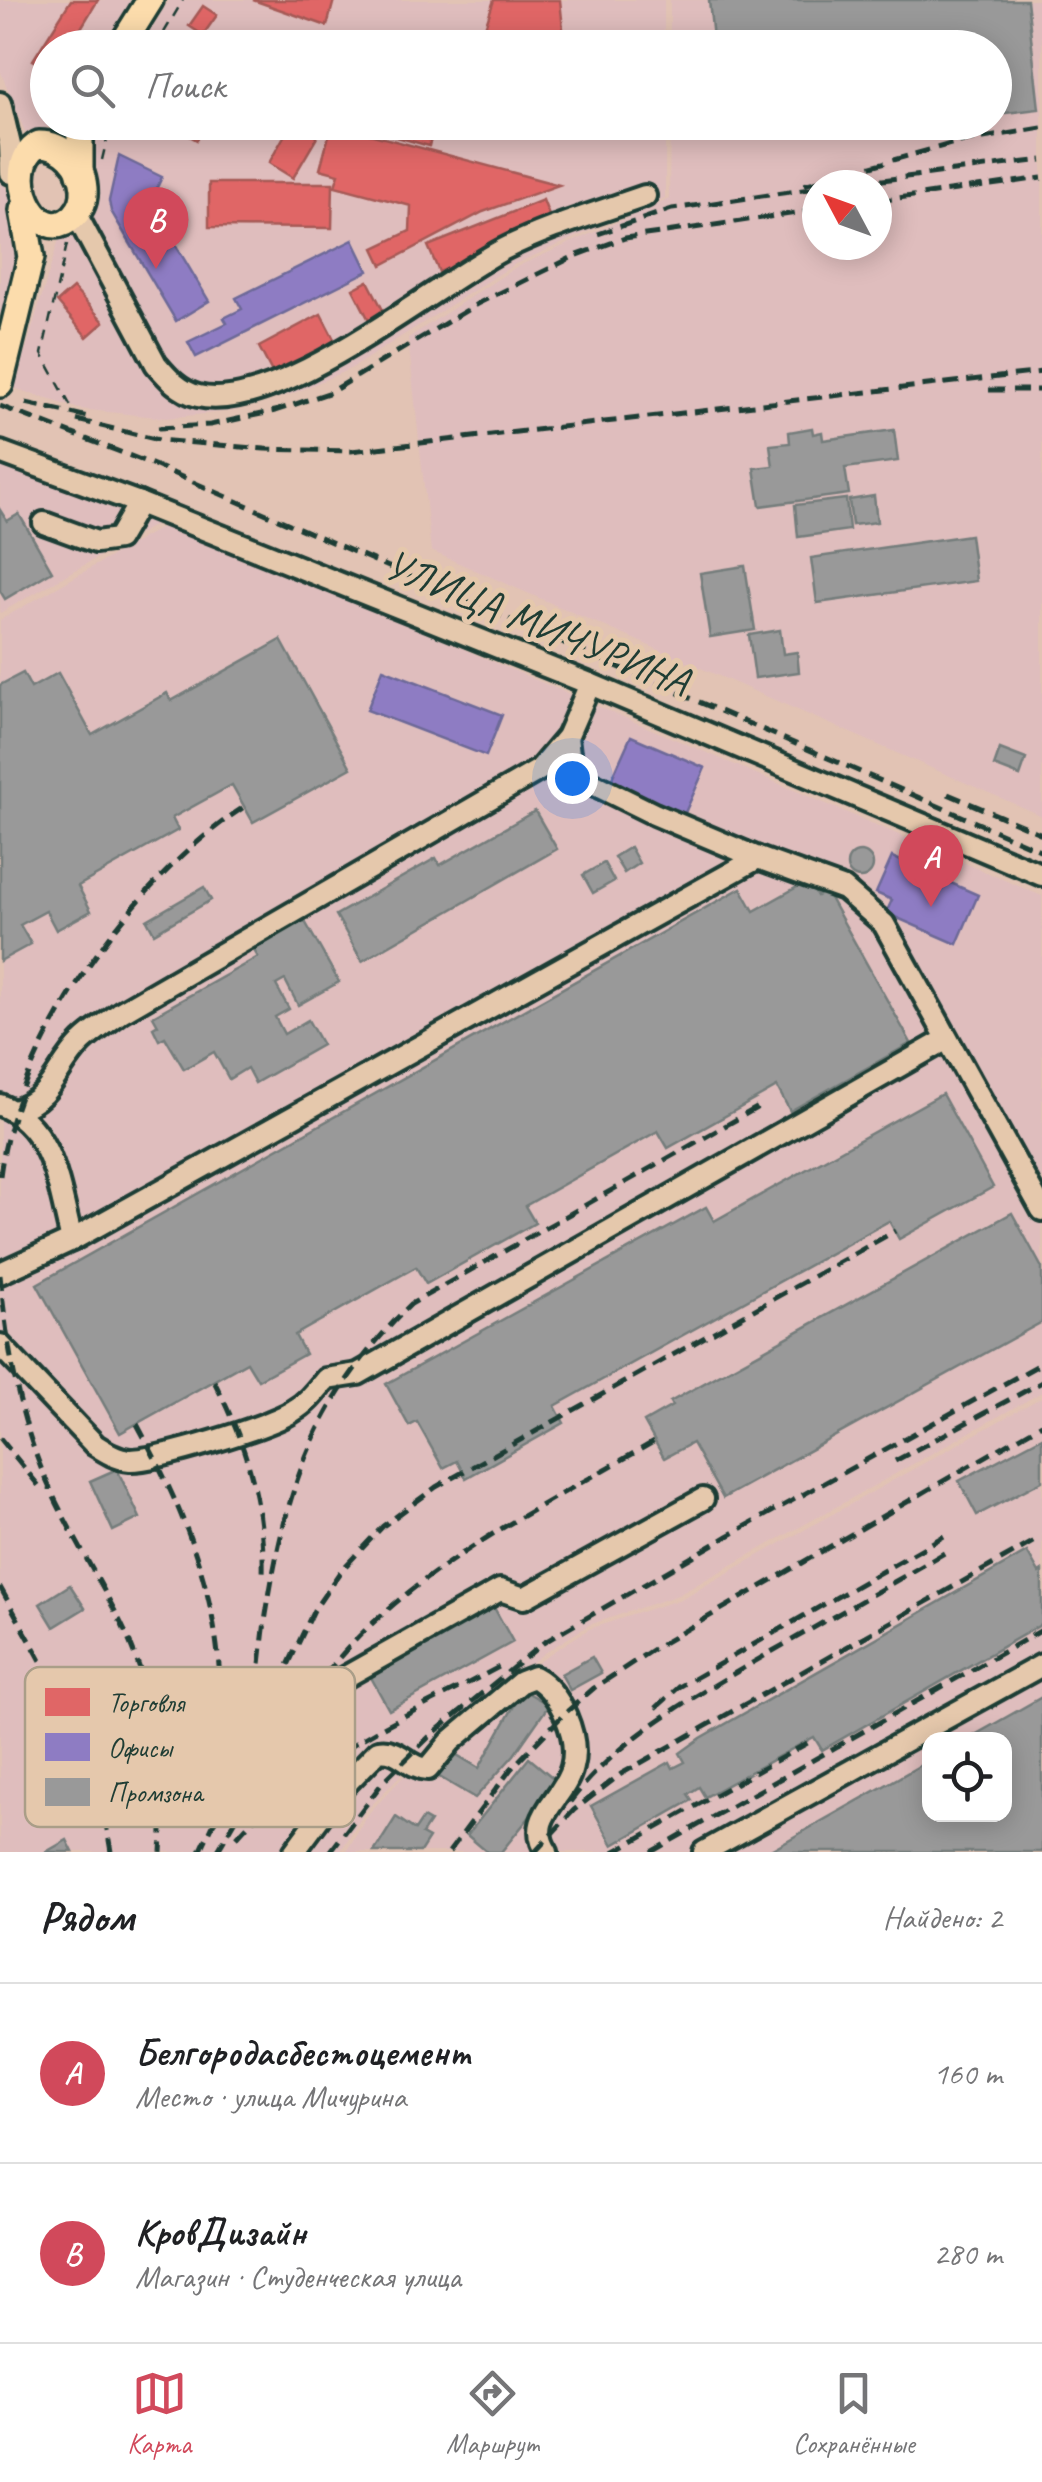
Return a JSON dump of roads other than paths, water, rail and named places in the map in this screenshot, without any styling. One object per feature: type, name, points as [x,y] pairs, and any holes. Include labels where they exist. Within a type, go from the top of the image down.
[{"type":"main road","points":[[131,30],[150,0]]},
{"type":"main road","points":[[0,384],[31,257],[24,210],[11,183],[11,173],[20,156],[46,140]]},
{"type":"main road","points":[[31,257],[68,223],[84,196],[89,174],[83,140]]},
{"type":"main road","points":[[41,144],[59,147],[89,174]]},
{"type":"main road","points":[[24,210],[40,223],[68,223]]},
{"type":"street","points":[[2,110],[30,134]]},
{"type":"street","points":[[2,110],[11,173]]},
{"type":"street","points":[[36,140],[41,144]]},
{"type":"street","points":[[68,223],[134,321],[156,364],[172,383],[194,395],[218,399],[278,384],[389,323],[530,237],[645,196]]},
{"type":"street","name":"УЛИЦА МИЧУРИНА","points":[[0,452],[139,503],[590,684],[1042,875]]},
{"type":"street","points":[[44,523],[96,542],[118,539],[139,503]]},
{"type":"street","points":[[7,1108],[32,1105],[48,1091],[81,1043],[122,1012],[539,770],[567,737],[590,684]]},
{"type":"street","points":[[567,737],[568,754],[583,779],[758,858],[844,889],[868,907],[884,924],[1042,1210]]},
{"type":"street","points":[[0,1273],[72,1240],[758,858]]},
{"type":"street","points":[[0,1345],[96,1445],[128,1460],[276,1420],[311,1398],[326,1379],[358,1374],[948,1039]]},
{"type":"street","points":[[7,1108],[34,1128],[48,1149],[72,1240]]},
{"type":"street","points":[[355,1672],[500,1590],[524,1598],[702,1499]]},
{"type":"street","points":[[704,1852],[1042,1665]]},
{"type":"street","points":[[355,1775],[378,1751],[398,1752],[420,1769],[428,1769],[451,1742],[521,1682],[534,1677],[553,1692],[573,1747],[572,1769],[538,1827],[547,1852]]},
{"type":"street","points":[[294,1852],[313,1827]]},
{"type":"railway","points":[[1012,133],[1042,128]]},
{"type":"railway","points":[[858,170],[972,140]]},
{"type":"railway","points":[[892,179],[1042,160]]},
{"type":"railway","points":[[892,199],[1042,178]]},
{"type":"railway","points":[[598,234],[672,209],[802,190]]},
{"type":"railway","points":[[158,428],[210,425],[275,411],[331,392],[477,304],[575,256],[625,238],[802,212]]},
{"type":"railway","points":[[77,420],[159,440],[351,451],[1042,372]]},
{"type":"railway","points":[[989,390],[1042,390]]},
{"type":"railway","points":[[26,403],[93,418]]},
{"type":"railway","points":[[0,406],[154,465],[1042,851]]},
{"type":"railway","points":[[948,794],[1042,834]]},
{"type":"railway","points":[[0,1176],[11,1125],[29,1073],[55,1020],[87,969],[162,876],[244,807]]},
{"type":"railway","points":[[259,1667],[275,1563],[297,1481],[330,1407],[379,1338],[411,1304],[760,1106]]},
{"type":"railway","points":[[287,1667],[314,1610],[340,1572],[383,1526],[436,1487],[895,1231]]},
{"type":"railway","points":[[0,1275],[14,1373],[32,1444],[59,1508],[121,1623],[139,1667]]},
{"type":"railway","points":[[355,1819],[383,1782],[430,1736],[543,1643],[1042,1363]]},
{"type":"railway","points":[[214,1381],[251,1475],[261,1524],[263,1576]]},
{"type":"railway","points":[[895,1461],[1042,1382]]},
{"type":"railway","points":[[137,1424],[176,1502],[191,1542],[213,1622],[219,1667]]},
{"type":"railway","points":[[449,1852],[511,1769],[594,1688],[658,1646],[1042,1424]]},
{"type":"railway","points":[[0,1438],[43,1491]]},
{"type":"railway","points":[[332,1667],[382,1615],[468,1550],[655,1441]]},
{"type":"railway","points":[[656,1708],[679,1687],[944,1536]]},
{"type":"railway","points":[[535,1852],[574,1810],[621,1774],[1040,1538]]},
{"type":"railway","points":[[570,1802],[613,1756],[663,1718],[951,1549]]},
{"type":"railway","points":[[0,1587],[44,1667]]},
{"type":"railway","points":[[651,1852],[1042,1630]]},
{"type":"railway","points":[[355,1743],[499,1667]]},
{"type":"railway","points":[[614,1852],[811,1741]]},
{"type":"railway","points":[[106,1827],[111,1852]]},
{"type":"railway","points":[[161,1852],[162,1827]]},
{"type":"railway","points":[[200,1852],[212,1827]]},
{"type":"railway","points":[[217,1852],[231,1827]]},
{"type":"railway","points":[[237,1837],[247,1827]]},
{"type":"railway","points":[[330,1852],[349,1827]]},
{"type":"place","name":"КровДизайн","points":[[156,269]]},
{"type":"place","name":"Белгородасбестоцемент","points":[[931,907]]}]
